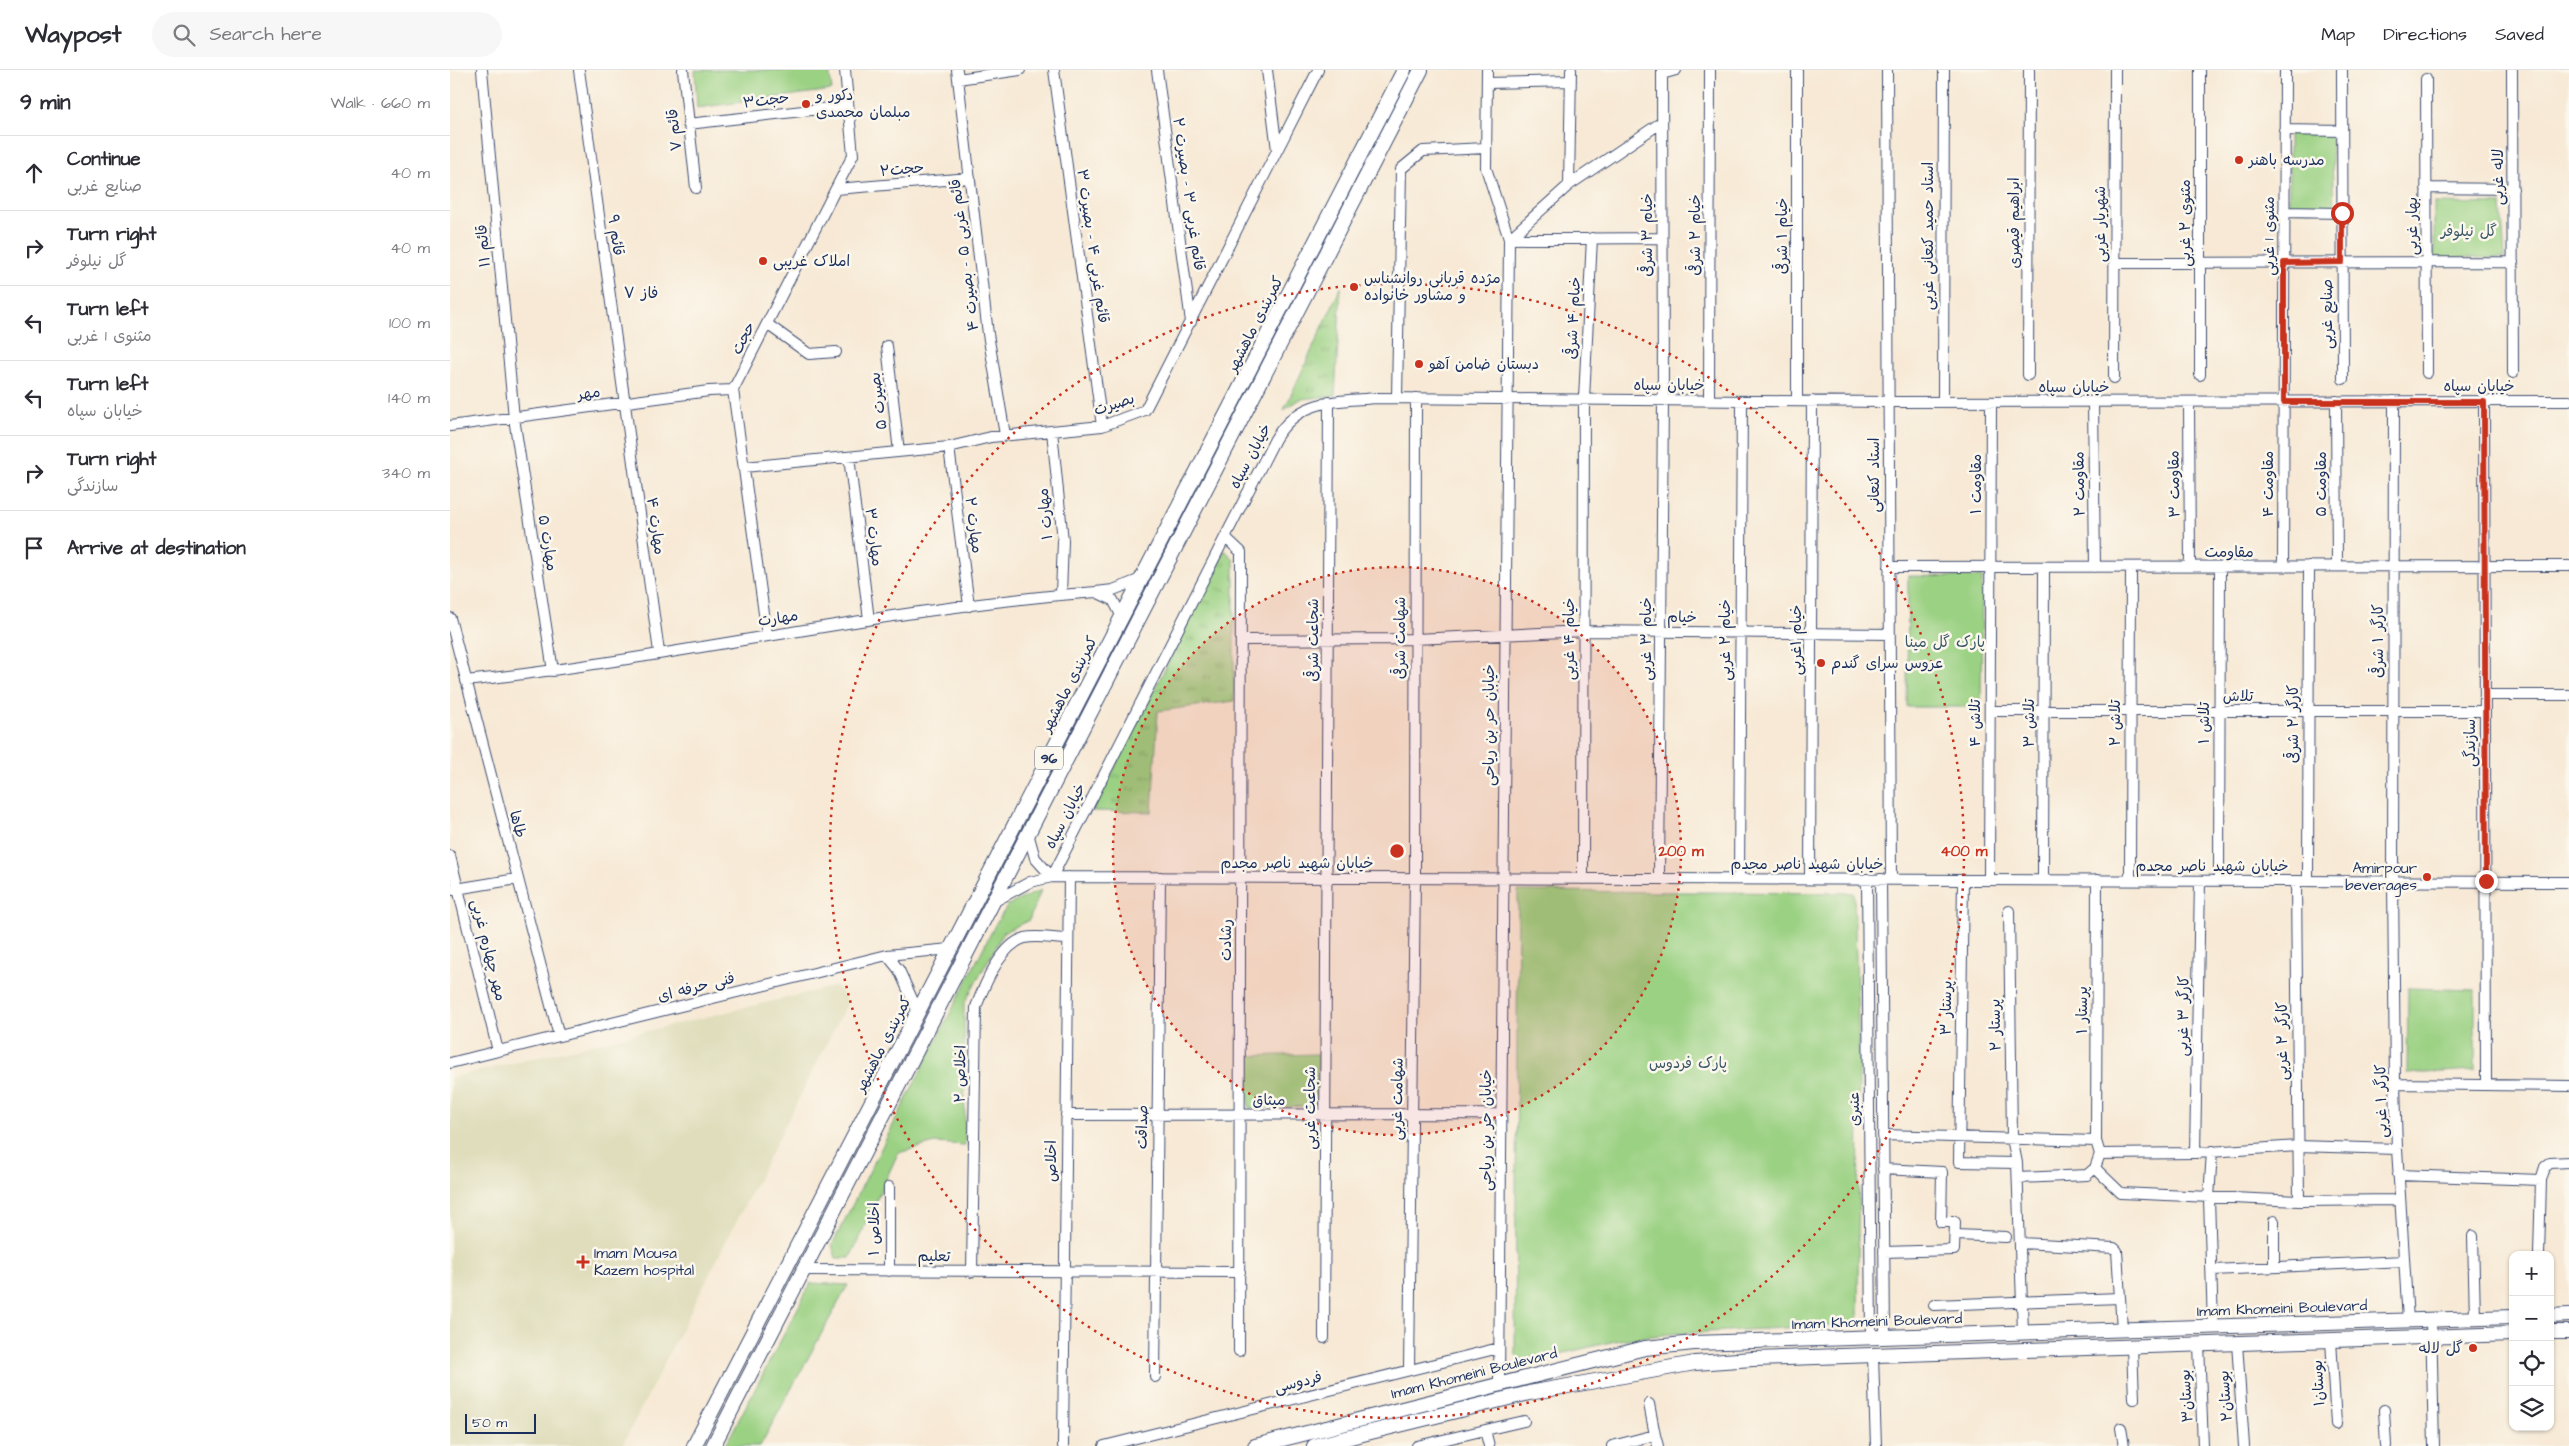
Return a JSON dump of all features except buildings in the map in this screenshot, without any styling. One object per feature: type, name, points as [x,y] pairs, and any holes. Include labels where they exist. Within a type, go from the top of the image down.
[{"type":"main road","name":"کمربندی ماهشهر","points":[[694,1446],[1404,70]]},
{"type":"main road","name":"کمربندی ماهشهر","points":[[713,1446],[1421,70]]},
{"type":"main road","points":[[2554,1316],[2569,1315]]},
{"type":"main road","name":"Imam Khomeini Boulevard","points":[[1255,1446],[1645,1348],[1694,1343],[2509,1317]]},
{"type":"main road","points":[[2554,1332],[2569,1332]]},
{"type":"main road","points":[[1314,1446],[1347,1442],[1529,1393],[1695,1363],[2509,1334]]},
{"type":"main road","points":[[1645,1348],[1644,1361],[1652,1372]]},
{"type":"main road","points":[[1621,1354],[1627,1365],[1624,1377]]},
{"type":"street","name":"قائم ۱۱","points":[[482,70],[514,418]]},
{"type":"street","name":"قائم ۹","points":[[579,70],[623,403]]},
{"type":"street","name":"قائم ۷","points":[[683,70],[696,188]]},
{"type":"street","name":"حجت","points":[[733,390],[853,155],[844,70]]},
{"type":"street","points":[[958,74],[1020,70]]},
{"type":"street","name":"قائم غربی ۴ - بصیرت ۳","points":[[1054,70],[1102,426]]},
{"type":"street","name":"قائم غربی ۳ - بصیرت ۲","points":[[1157,70],[1191,322]]},
{"type":"street","points":[[1266,70],[1277,150]]},
{"type":"street","name":"بصیرت","points":[[744,466],[949,447],[1005,435],[1102,426],[1145,410],[1318,70]]},
{"type":"street","name":"خیابان حر بن ریاحی","points":[[1487,70],[1486,168],[1509,239],[1499,1384]]},
{"type":"street","points":[[1662,72],[1676,70]]},
{"type":"street","name":"خیام ۲ شرقی","points":[[1709,400],[1710,70]]},
{"type":"street","name":"خیام ۱ شرقی","points":[[1797,70],[1797,401]]},
{"type":"street","name":"استاد کنعانی","points":[[1886,879],[1890,634],[1887,70]]},
{"type":"street","name":"استاد حمید کنعانی غربی","points":[[1943,402],[1944,70]]},
{"type":"street","name":"ابراهیم قیصری","points":[[2028,375],[2029,70]]},
{"type":"street","name":"شهریار غربی","points":[[2114,378],[2115,70]]},
{"type":"street","name":"مثنوی ۲ غربی","points":[[2200,70],[2200,375]]},
{"type":"street","name":"مثنوی 1 غربی","points":[[2284,402],[2285,70]]},
{"type":"street","name":"صنایع غربی","points":[[2342,70],[2343,379]]},
{"type":"street","name":"لاله غربی","points":[[2512,70],[2513,374]]},
{"type":"street","name":"خیام ۳ شرقی","points":[[1662,72],[1662,400]]},
{"type":"street","name":"قائم غربی ۵ - بصیرت ۴","points":[[958,74],[988,334],[1005,435]]},
{"type":"street","points":[[1487,83],[1571,75],[1570,185]]},
{"type":"street","name":"بهار غربی","points":[[2426,79],[2427,372]]},
{"type":"street","name":"حجت۳","points":[[688,124],[847,106]]},
{"type":"street","points":[[1509,239],[1570,185],[1662,122]]},
{"type":"street","points":[[2284,130],[2342,131]]},
{"type":"street","points":[[1397,398],[1401,169],[1424,151],[1486,148]]},
{"type":"street","name":"حجت۲","points":[[836,190],[970,178]]},
{"type":"street","points":[[2426,188],[2513,188]]},
{"type":"street","points":[[2284,212],[2342,213]]},
{"type":"street","name":"خیام ۴ شرقی","points":[[1584,399],[1592,238]]},
{"type":"street","points":[[1509,239],[1662,238]]},
{"type":"street","points":[[2115,263],[2513,262]]},
{"type":"street","points":[[767,324],[809,354],[836,352]]},
{"type":"street","name":"بصیرت ۵","points":[[887,346],[899,452]]},
{"type":"street","name":"مهر","points":[[450,426],[708,391],[733,390]]},
{"type":"street","points":[[733,390],[767,635]]},
{"type":"street","name":"خیابان سپاه","points":[[1052,877],[1282,427],[1303,410],[1329,402],[1397,398],[1889,402],[2569,401]]},
{"type":"street","name":"شهامت شرقی","points":[[1415,878],[1416,398]]},
{"type":"street","name":"خیام ۴ غربی","points":[[1583,879],[1584,399]]},
{"type":"street","name":"خیام ۳ غربی","points":[[1659,879],[1662,400]]},
{"type":"street","name":"خیام ۲ غربی","points":[[1739,879],[1742,401]]},
{"type":"street","name":"خیام ۱غربی","points":[[1810,879],[1812,401]]},
{"type":"street","name":"کارگر ۱ شرقی","points":[[2393,881],[2394,401]]},
{"type":"street","name":"شجاعت شرقی","points":[[1326,878],[1329,402]]},
{"type":"street","name":"مقاومت ۱","points":[[1990,567],[1991,402]]},
{"type":"street","name":"مقاومت ۲","points":[[2094,402],[2095,567]]},
{"type":"street","name":"مقاومت ۳","points":[[2189,402],[2190,567]]},
{"type":"street","name":"مقاومت ۴","points":[[2283,566],[2284,402]]},
{"type":"street","name":"مقاومت ۵","points":[[2336,402],[2336,566]]},
{"type":"street","name":"سازندگی","points":[[2484,402],[2486,1085]]},
{"type":"street","name":"مهارت ۴","points":[[623,403],[659,652]]},
{"type":"street","name":"مهارت ۵","points":[[514,418],[553,672]]},
{"type":"street","name":"مهارت ۱","points":[[1052,431],[1063,541],[1061,594]]},
{"type":"street","name":"مهارت ۲","points":[[949,447],[970,606]]},
{"type":"street","name":"مهارت ۳","points":[[849,457],[869,620]]},
{"type":"street","name":"رشادت","points":[[1225,537],[1241,552],[1239,1351]]},
{"type":"street","name":"کارگر ۲ شرقی","points":[[2308,881],[2309,566]]},
{"type":"street","name":"مقاومت","points":[[1889,567],[2569,566]]},
{"type":"street","name":"تلاش ۴","points":[[1989,880],[1990,567]]},
{"type":"street","name":"تلاش ۳","points":[[2043,880],[2044,567]]},
{"type":"street","name":"تلاش ۲","points":[[2130,880],[2131,567]]},
{"type":"street","name":"تلاش ۱","points":[[2219,880],[2220,567]]},
{"type":"street","name":"مهارت","points":[[466,681],[553,672],[659,652],[869,620],[1061,594],[1113,590],[1141,579]]},
{"type":"street","points":[[1096,592],[1113,600],[1122,617]]},
{"type":"street","name":"طاها","points":[[450,618],[559,1036]]},
{"type":"street","name":"خیام","points":[[1241,640],[1415,639],[1584,631],[1890,634]]},
{"type":"street","points":[[2485,695],[2569,695]]},
{"type":"street","name":"تلاش","points":[[1990,711],[2485,711]]},
{"type":"street","points":[[1028,833],[1035,858],[1052,877]]},
{"type":"street","name":"مهر چهارم غربی","points":[[450,856],[454,890],[498,1051]]},
{"type":"street","name":"خیابان شهید ناصر مجدم","points":[[991,903],[1023,885],[1052,877],[2569,882]]},
{"type":"street","name":"اخلاص","points":[[1063,1446],[1069,877]]},
{"type":"street","name":"صداقت","points":[[1155,1377],[1160,877]]},
{"type":"street","name":"شجاعت غربی","points":[[1324,1338],[1326,878]]},
{"type":"street","name":"شهامت غربی","points":[[1409,1370],[1415,878]]},
{"type":"street","points":[[454,890],[517,879]]},
{"type":"street","name":"عنبری","points":[[1867,879],[1878,1337]]},
{"type":"street","name":"عنبری","points":[[1878,1337],[1884,1252],[1883,1135],[1886,879]]},
{"type":"street","name":"پرستار ۳","points":[[1963,880],[1959,1162],[2017,1163]]},
{"type":"street","name":"پرستار ۱","points":[[2097,880],[2096,1141],[2100,1154]]},
{"type":"street","name":"کارگر ۳ غربی","points":[[2195,1152],[2200,880]]},
{"type":"street","name":"کارگر ۲ غربی","points":[[2296,881],[2299,1201]]},
{"type":"street","name":"کارگر ۱ غربی","points":[[2393,881],[2397,1149],[2408,1320]]},
{"type":"street","name":"پرستار ۲","points":[[2010,911],[2012,1138],[2018,1178],[2023,1332]]},
{"type":"street","name":"اخلاص ۲","points":[[972,1272],[976,1007],[982,989],[1009,947],[1025,938],[1068,939]]},
{"type":"street","name":"فنی حرفه ای","points":[[450,1063],[887,955],[950,949]]},
{"type":"street","points":[[887,955],[899,970],[918,1012]]},
{"type":"street","points":[[2395,1084],[2569,1086]]},
{"type":"street","name":"میثاق","points":[[1066,1115],[1502,1114]]},
{"type":"street","points":[[1883,1135],[2096,1141]]},
{"type":"street","points":[[2018,1178],[2084,1175],[2095,1168],[2100,1154],[2195,1152],[2298,1146],[2397,1149]]},
{"type":"street","points":[[2212,1151],[2209,1198],[2213,1270],[2213,1326]]},
{"type":"street","points":[[2539,1251],[2541,1180],[2546,1165],[2569,1162]]},
{"type":"street","points":[[2095,1168],[2121,1193],[2299,1201],[2400,1200]]},
{"type":"street","points":[[1883,1169],[1942,1172],[1941,1222],[1955,1222],[1954,1250],[1884,1252]]},
{"type":"street","points":[[2398,1175],[2541,1180]]},
{"type":"street","name":"اخلاص ۱","points":[[889,1187],[889,1271]]},
{"type":"street","points":[[2274,1221],[2274,1267]]},
{"type":"street","points":[[1955,1235],[2006,1237]]},
{"type":"street","points":[[2473,1236],[2474,1318]]},
{"type":"street","points":[[2020,1243],[2114,1248],[2117,1251],[2122,1329]]},
{"type":"street","points":[[2213,1270],[2404,1262]]},
{"type":"street","name":"تعلیم","points":[[802,1270],[1065,1273],[1240,1272]]},
{"type":"street","points":[[1934,1305],[2120,1298]]},
{"type":"street","points":[[2431,1319],[2434,1446]]},
{"type":"street","name":"بوستان۱","points":[[2331,1340],[2336,1424]]},
{"type":"street","name":"بوستان۲","points":[[2237,1343],[2244,1446]]},
{"type":"street","name":"بوستان۳","points":[[2198,1344],[2203,1446]]},
{"type":"street","points":[[2132,1347],[2134,1399]]},
{"type":"street","name":"فردوسی","points":[[1104,1446],[1500,1348]]},
{"type":"street","points":[[1873,1356],[1876,1446]]},
{"type":"street","points":[[1649,1404],[1658,1446]]},
{"type":"street","points":[[2384,1410],[2386,1446]]},
{"type":"street","points":[[1417,1446],[1524,1421]]},
{"type":"street","points":[[2121,1428],[2124,1446]]},
{"type":"street","points":[[1485,1430],[1489,1446]]},
{"type":"street","points":[[1616,1446],[1655,1435]]},
{"type":"shaded area","name":"Imam Mousa Kazem hospital","points":[[836,986],[848,1002],[622,1446],[450,1446],[450,1078]]},
{"type":"green space","points":[[695,70],[829,70],[832,90],[697,108]]},
{"type":"green space","points":[[2289,134],[2331,134],[2334,210],[2289,210]]},
{"type":"green space","name":"گل نیلوفر","points":[[2434,203],[2501,204],[2505,258],[2434,257]]},
{"type":"green space","points":[[1341,287],[1335,396],[1301,399],[1284,410]]},
{"type":"green space","points":[[1225,550],[1234,560],[1234,701],[1158,711],[1152,812],[1093,811]]},
{"type":"green space","name":"پارک گل مینا","points":[[1908,576],[1982,577],[1981,707],[1907,707]]},
{"type":"green space","points":[[1041,890],[1029,920],[1004,932],[964,1004],[965,1145],[935,1143],[898,1153],[850,1258],[836,1258],[832,1245],[995,925],[1008,905]]},
{"type":"green space","name":"پارک فردوس","points":[[1518,891],[1854,893],[1859,1056],[1858,1324],[1670,1334],[1619,1340],[1531,1361],[1520,1359],[1515,1353]]},
{"type":"green space","points":[[2408,988],[2475,990],[2475,1070],[2407,1074]]},
{"type":"green space","points":[[1318,1054],[1317,1106],[1249,1108],[1246,1056]]},
{"type":"green space","points":[[811,1283],[848,1285],[760,1446],[725,1446]]},
{"type":"place","name":"دکور و مبلمان محمدی","points":[[806,104]]},
{"type":"place","name":"مدرسه باهنر","points":[[2239,160]]},
{"type":"place","name":"املاک غریبی","points":[[763,261]]},
{"type":"place","name":"مژده قربانی روانشناس و مشاور خانواده","points":[[1354,287]]},
{"type":"place","name":"دبستان ضامن آهو","points":[[1419,364]]},
{"type":"place","name":"عروس سرای گندم","points":[[1821,663]]},
{"type":"place","name":"Amirpour beverages","points":[[2427,877]]},
{"type":"place","name":"Imam Mousa Kazem hospital","points":[[583,1262]]},
{"type":"place","name":"گل لاله","points":[[2473,1348]]},
{"type":"district","name":"فاز ۷","points":[[641,292]]},
{"type":"route","points":[[2342,213],[2342,262],[2284,263],[2284,402],[2484,402],[2486,881]]}]
